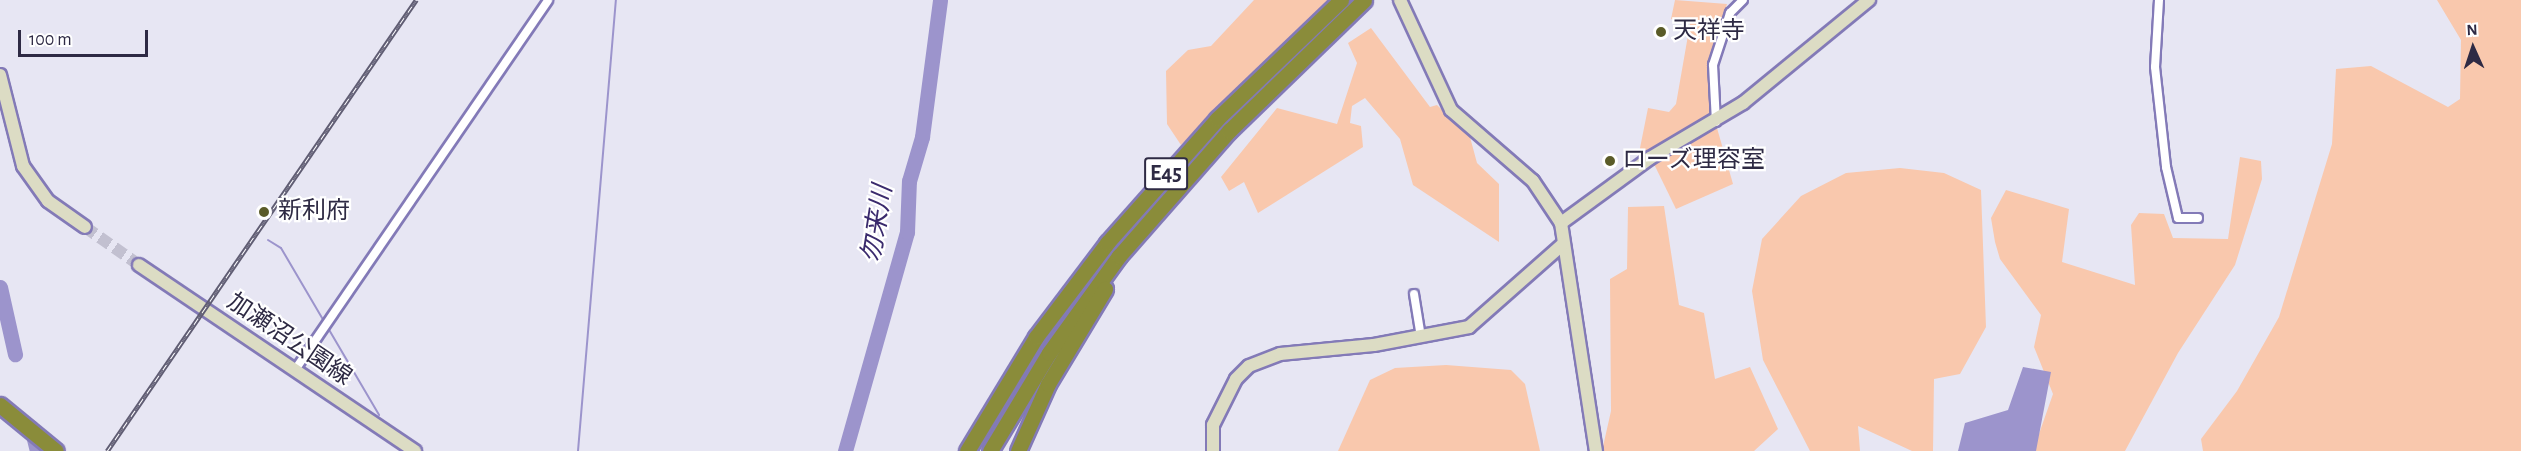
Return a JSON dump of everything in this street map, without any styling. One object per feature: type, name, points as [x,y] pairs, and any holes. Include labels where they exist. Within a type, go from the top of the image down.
[{"type":"highway","name":"E45","points":[[966,451],[1015,368],[1078,278],[1178,161],[1341,0]]},
{"type":"highway","name":"E45","points":[[990,451],[1081,306],[1157,211],[1253,106],[1364,0]]},
{"type":"highway","points":[[1018,451],[1064,355],[1157,211]]},
{"type":"highway","points":[[956,451],[1015,368]]},
{"type":"highway","points":[[0,405],[56,451]]},
{"type":"highway","points":[[0,410],[43,451]]},
{"type":"street","points":[[295,370],[548,0]]},
{"type":"street","points":[[1400,0],[1451,110],[1533,181],[1561,223],[1596,451]]},
{"type":"street","points":[[1716,122],[1713,65],[1730,13],[1743,0]]},
{"type":"street","points":[[1561,223],[1650,158],[1716,122],[1869,0]]},
{"type":"street","points":[[2159,0],[2155,66],[2166,167],[2178,218],[2198,218]]},
{"type":"street","points":[[0,75],[23,166],[48,201],[85,227]]},
{"type":"street","points":[[1213,451],[1213,425],[1224,401],[1236,378],[1258,361],[1305,350],[1421,338],[1484,318],[1563,244]]},
{"type":"street","name":"加瀬沼公園線","points":[[139,265],[415,451]]},
{"type":"street","points":[[1414,294],[1421,338]]},
{"type":"shaded area","points":[[1254,0],[1328,0],[1181,145],[1167,124],[1166,71],[1188,50],[1211,46]]},
{"type":"shaded area","points":[[1675,0],[1727,4],[1710,58],[1713,117],[1638,158],[1648,108],[1669,112],[1676,104],[1690,24],[1671,19]]},
{"type":"shaded area","points":[[2437,0],[2521,0],[2521,451],[2203,451],[2201,439],[2237,391],[2279,317],[2332,144],[2336,69],[2371,66],[2448,107],[2460,99],[2461,40]]},
{"type":"shaded area","points":[[1371,28],[1430,107],[1437,105],[1470,137],[1477,163],[1499,184],[1499,242],[1413,185],[1400,139],[1365,98],[1352,106],[1350,123],[1361,126],[1363,147],[1258,213],[1244,182],[1229,191],[1221,177],[1277,108],[1337,124],[1357,63],[1348,43]]},
{"type":"shaded area","points":[[1717,128],[1733,184],[1676,209],[1653,162]]},
{"type":"shaded area","points":[[2240,157],[2261,161],[2262,179],[2235,265],[2178,353],[2125,451],[2033,451],[2053,394],[2034,347],[2041,315],[2000,259],[1995,242],[1991,218],[2006,190],[2069,209],[2062,262],[2135,285],[2131,225],[2139,213],[2164,214],[2173,238],[2228,239]]},
{"type":"shaded area","points":[[1900,168],[1944,173],[1981,190],[1986,327],[1960,374],[1934,379],[1933,451],[1912,451],[1858,426],[1860,451],[1810,451],[1763,360],[1752,291],[1762,239],[1801,196],[1846,173]]},
{"type":"shaded area","points":[[1664,206],[1679,305],[1704,313],[1715,379],[1750,367],[1778,429],[1754,451],[1602,451],[1611,411],[1610,279],[1627,269],[1628,207]]},
{"type":"shaded area","points":[[1446,365],[1511,370],[1525,384],[1540,451],[1338,451],[1370,380],[1395,368]]},
{"type":"shaded area","points":[[2023,367],[2051,372],[2036,451],[1958,451],[1965,423],[2008,410]]},
{"type":"waterway","points":[[578,451],[616,0]]},
{"type":"waterway","name":"勿来川","points":[[845,451],[907,232],[909,181],[922,137],[940,0]]},
{"type":"waterway","points":[[268,240],[281,248],[325,323]]},
{"type":"waterway","points":[[0,287],[15,354]]},
{"type":"waterway","points":[[328,328],[379,415]]},
{"type":"waterway","points":[[31,427],[37,451]]},
{"type":"tunnel","points":[[85,227],[139,265]]},
{"type":"railway","points":[[107,451],[416,0]]},
{"type":"place","name":"天祥寺","points":[[1661,32]]},
{"type":"place","name":"ローズ理容室","points":[[1610,161]]},
{"type":"place","name":"新利府","points":[[264,212]]}]
